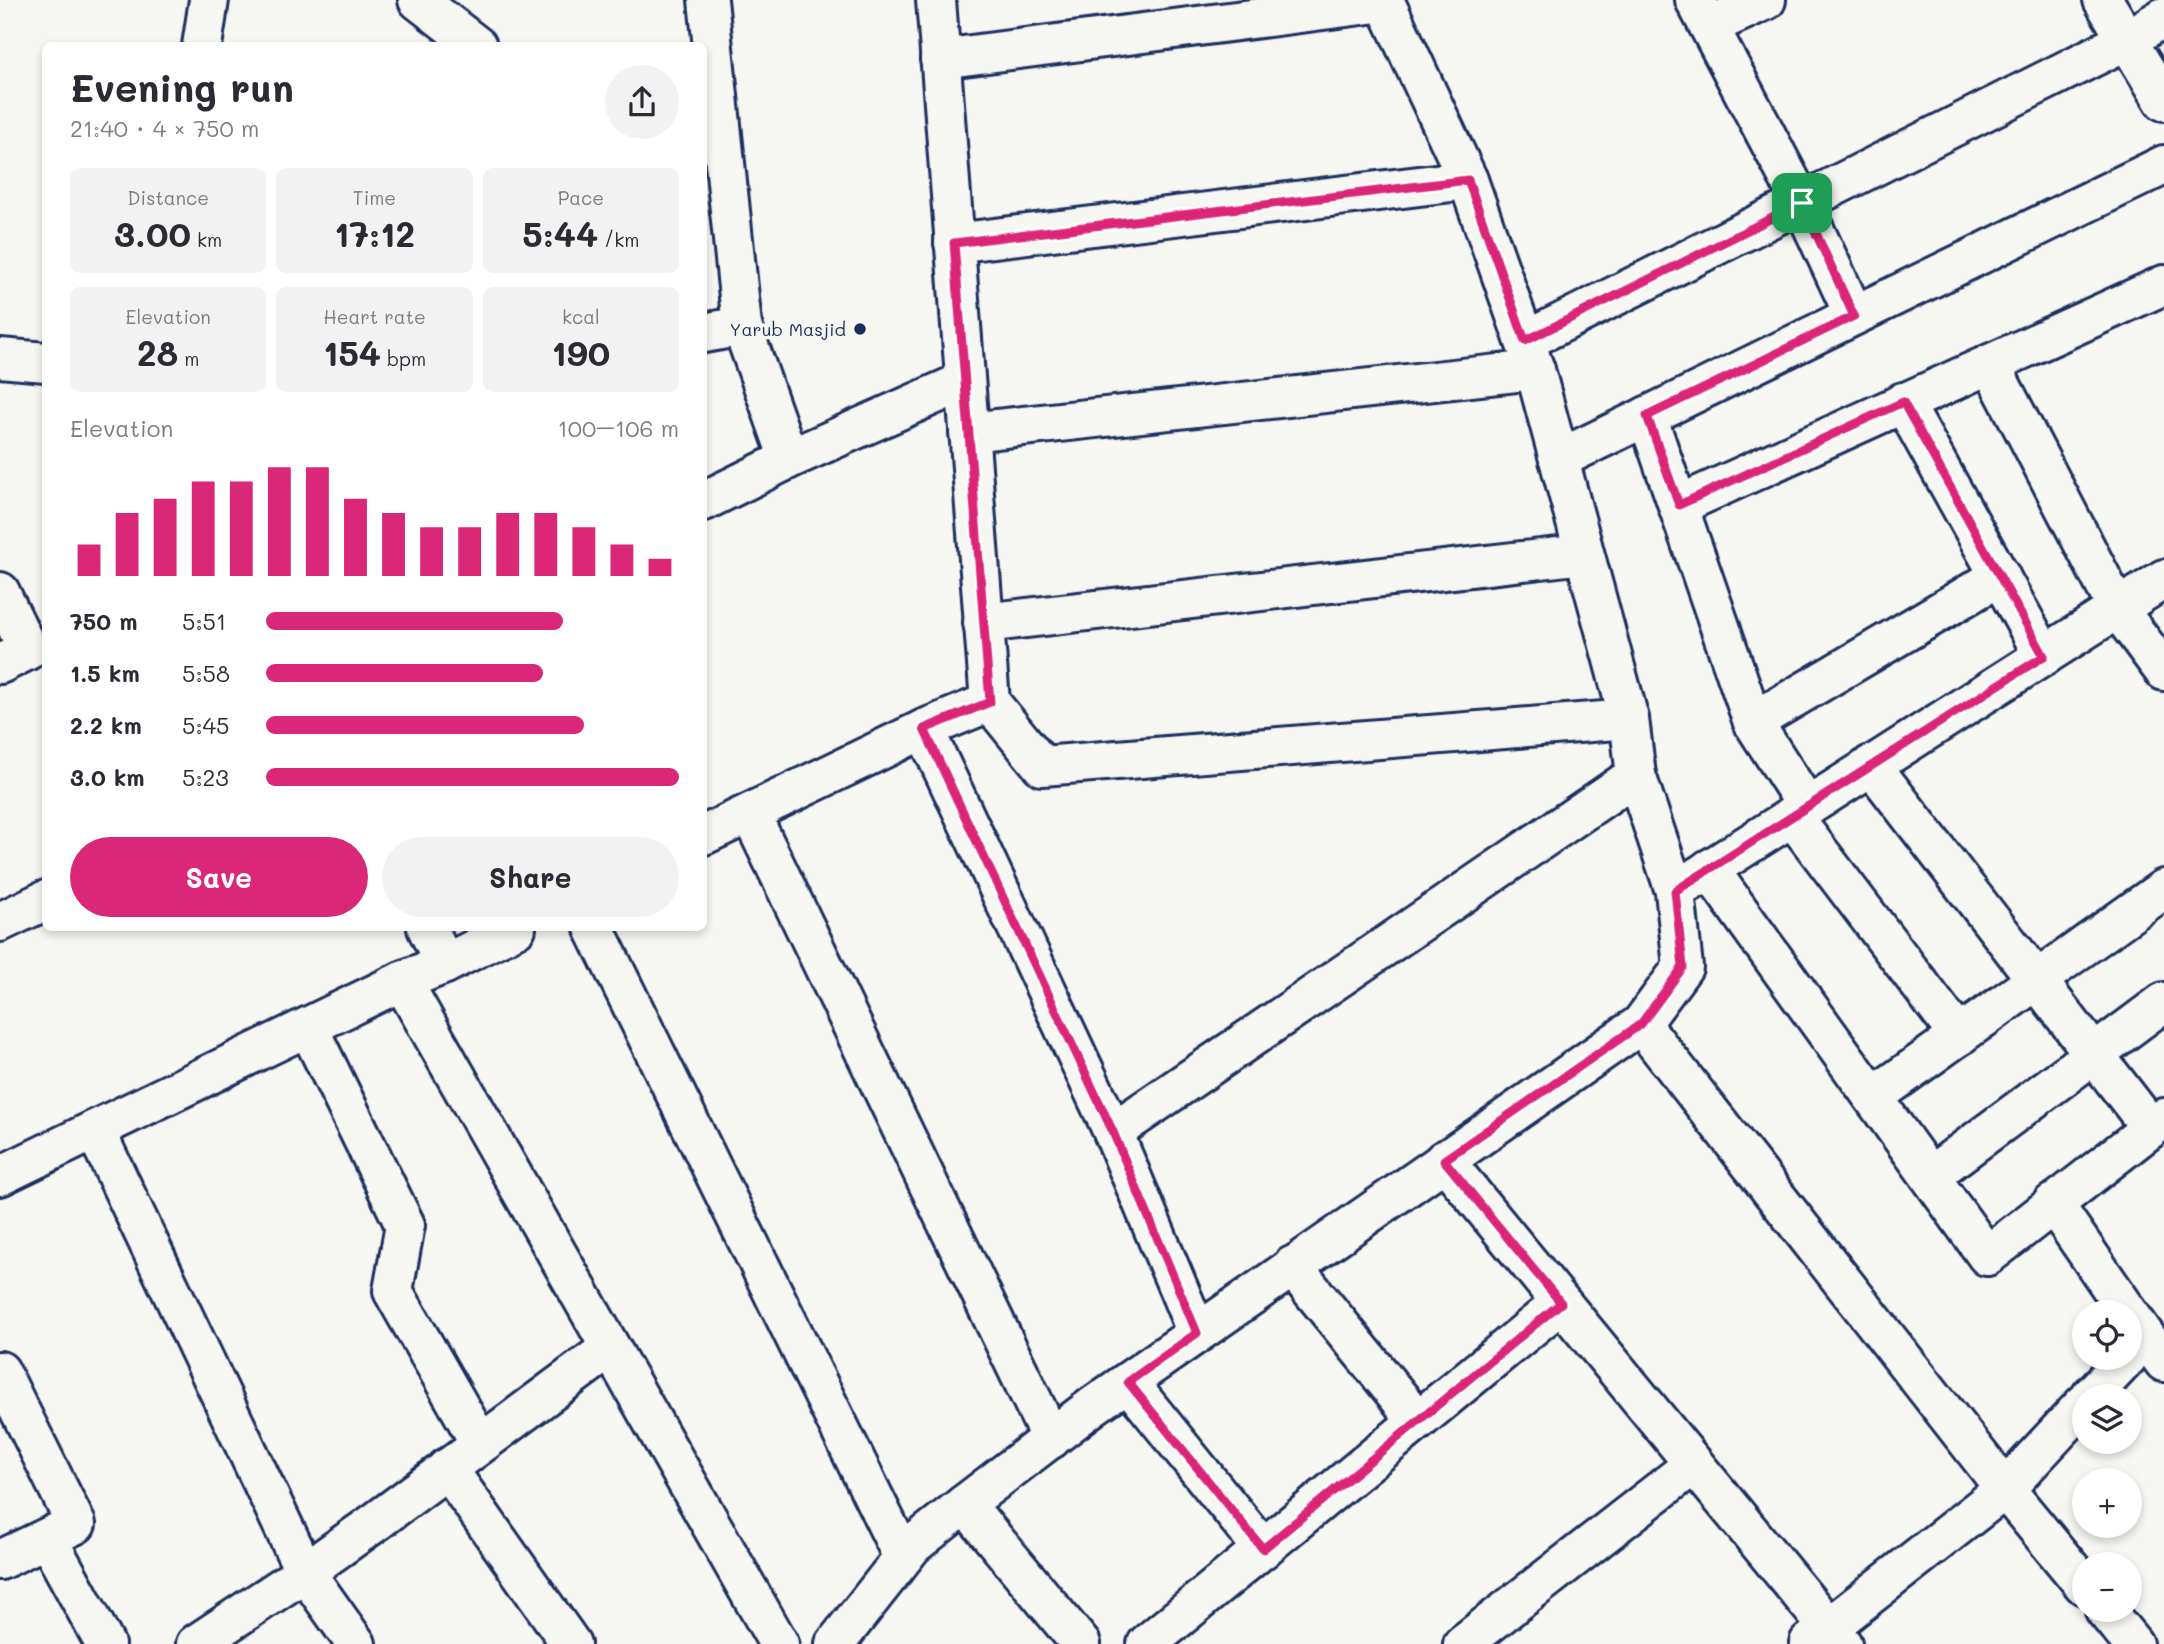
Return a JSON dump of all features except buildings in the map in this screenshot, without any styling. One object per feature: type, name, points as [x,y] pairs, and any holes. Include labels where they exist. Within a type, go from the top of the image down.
[{"type":"street","points":[[203,42],[209,0]]},
{"type":"street","points":[[418,0],[472,42]]},
{"type":"street","points":[[708,0],[742,326],[789,458]]},
{"type":"street","points":[[936,0],[990,702],[1042,766],[1629,719]]},
{"type":"street","points":[[1766,0],[1702,13],[1802,203],[1854,316]]},
{"type":"street","points":[[2103,0],[2164,100]]},
{"type":"street","points":[[835,1644],[913,1545],[1128,1382],[1641,1024],[1683,967],[1675,891],[1636,775],[1629,719],[1530,356],[1468,180],[1384,1],[940,59]]},
{"type":"street","points":[[969,432],[1530,356],[1802,203],[2127,40],[2164,17]]},
{"type":"street","points":[[1559,459],[2164,165]]},
{"type":"street","points":[[954,243],[1468,180]]},
{"type":"street","points":[[707,221],[733,243]]},
{"type":"street","points":[[1679,505],[2164,285]]},
{"type":"street","points":[[707,332],[742,326]]},
{"type":"street","points":[[0,358],[42,362]]},
{"type":"street","points":[[1990,364],[2117,608],[2164,671]]},
{"type":"street","points":[[707,499],[789,458],[965,381]]},
{"type":"street","points":[[1903,402],[2044,656]]},
{"type":"street","points":[[1647,416],[1753,722],[1800,811],[1959,1036]]},
{"type":"street","points":[[983,623],[1584,554]]},
{"type":"street","points":[[1753,722],[2000,576]]},
{"type":"street","points":[[1675,891],[2164,579]]},
{"type":"street","points":[[0,592],[28,650],[0,664]]},
{"type":"street","points":[[707,834],[924,729],[990,702]]},
{"type":"street","points":[[924,729],[1113,1132],[1197,1333]]},
{"type":"street","points":[[1709,869],[1987,1256],[2157,1123],[2094,1054],[1871,765]]},
{"type":"street","points":[[1113,1132],[1636,775]]},
{"type":"street","points":[[750,813],[1051,1438]]},
{"type":"street","points":[[1873,1097],[2164,889]]},
{"type":"street","points":[[0,922],[42,902]]},
{"type":"street","points":[[428,931],[444,964]]},
{"type":"street","points":[[0,1176],[510,931]]},
{"type":"street","points":[[595,931],[903,1558]]},
{"type":"street","points":[[402,981],[779,1644]]},
{"type":"street","points":[[1930,1176],[2164,1002]]},
{"type":"street","points":[[1641,1024],[2005,1489],[2072,1570]]},
{"type":"street","points":[[308,1027],[405,1225],[393,1291],[480,1443]]},
{"type":"street","points":[[96,1130],[305,1572],[356,1644]]},
{"type":"street","points":[[1444,1160],[1694,1464],[1826,1639],[2005,1489],[2072,1417]]},
{"type":"street","points":[[2053,1203],[2116,1300]]},
{"type":"street","points":[[1292,1266],[1418,1421]]},
{"type":"street","points":[[1147,1644],[1561,1303]]},
{"type":"street","points":[[196,1644],[377,1521],[610,1348]]},
{"type":"street","points":[[2101,1384],[2113,1370]]},
{"type":"street","points":[[0,1371],[76,1524],[0,1560]]},
{"type":"street","points":[[1128,1382],[1263,1549]]},
{"type":"street","points":[[1463,1644],[1694,1464]]},
{"type":"street","points":[[447,1468],[571,1644]]},
{"type":"street","points":[[965,1504],[1081,1644]]},
{"type":"street","points":[[47,1538],[105,1644]]},
{"type":"street","points":[[2115,1622],[2133,1644]]},
{"type":"place","name":"Yarub Masjid","points":[[860,329]]},
{"type":"route","points":[[1468,180],[1525,341],[1802,203],[1854,316],[1647,416],[1679,505],[1903,402],[2044,656],[1675,891],[1683,967],[1641,1024],[1444,1160],[1561,1303],[1263,1549],[1128,1382],[1197,1333],[1113,1132],[924,729],[990,702],[954,243],[1468,180]]}]
